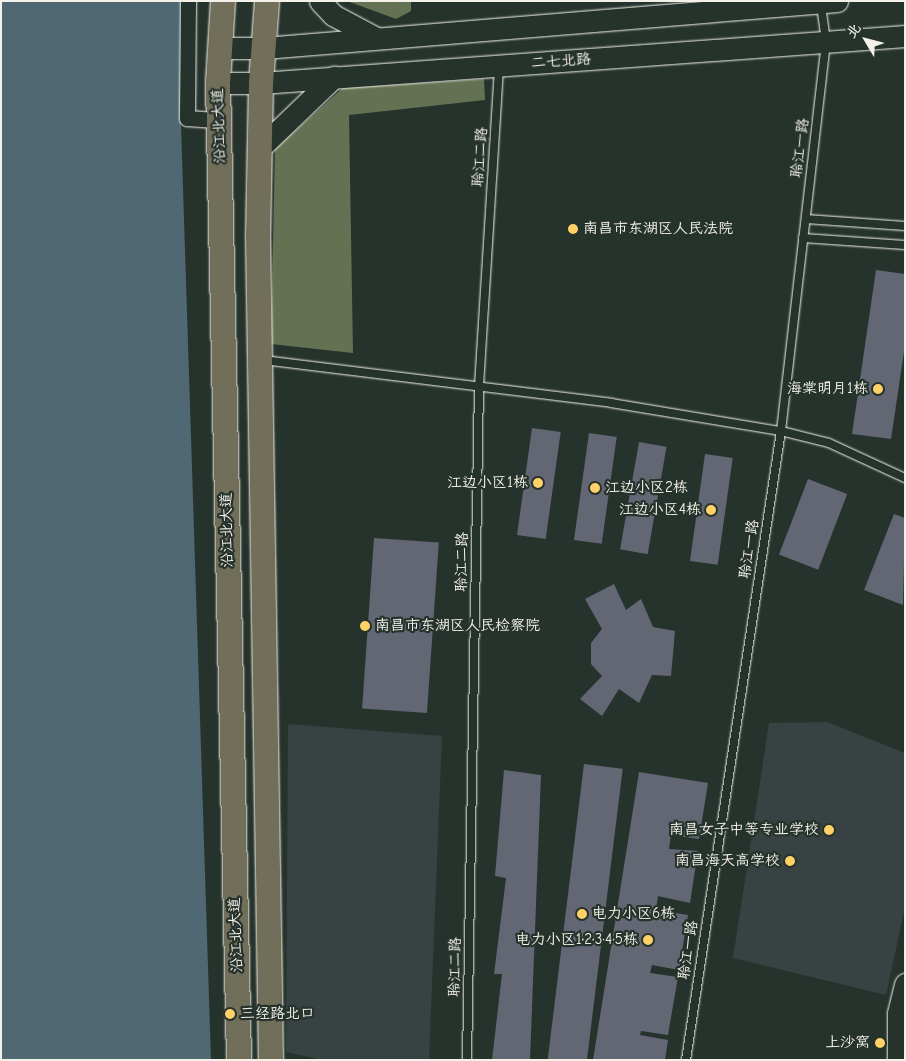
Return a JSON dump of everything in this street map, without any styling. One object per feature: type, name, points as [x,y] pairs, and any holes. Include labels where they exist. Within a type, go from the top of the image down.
[{"type":"main road","name":"沿江北大道","points":[[223,1],[218,83],[239,1060]]},
{"type":"main road","points":[[268,1],[261,83],[260,360],[271,1060]]},
{"type":"main road","points":[[320,1],[333,15],[376,38]]},
{"type":"main road","points":[[219,48],[264,48],[826,2]]},
{"type":"main road","name":"二七北路","points":[[218,83],[261,83],[905,36]]},
{"type":"main road","points":[[260,148],[334,77]]},
{"type":"main road","points":[[898,1060],[898,1013],[905,984]]},
{"type":"street","points":[[188,1],[187,118],[219,120]]},
{"type":"lane","name":"聆江一路","points":[[686,1060],[781,431],[826,41],[826,2]]},
{"type":"lane","name":"聆江二路","points":[[467,1060],[479,386],[500,65]]},
{"type":"lane","points":[[806,219],[905,226]]},
{"type":"lane","points":[[803,238],[905,245]]},
{"type":"lane","points":[[260,360],[611,403],[781,431],[829,444],[905,478]]},
{"type":"shaded area","name":"南昌女子中等专业学校","points":[[827,722],[905,753],[905,907],[886,995],[733,958],[769,723]]},
{"type":"shaded area","points":[[288,724],[442,736],[429,1060],[323,1060],[286,1052]]},
{"type":"green space","points":[[347,1],[411,1],[411,11],[396,19]]},
{"type":"green space","points":[[484,79],[485,100],[349,115],[353,353],[271,344],[275,149],[343,88]]},
{"type":"water","points":[[1,1],[182,1],[181,125],[211,1060],[1,1060]]},
{"type":"building","name":"海棠明月1栋","points":[[876,270],[905,274],[905,345],[891,439],[852,434]]},
{"type":"building","name":"江边小区1栋","points":[[532,428],[561,432],[546,539],[517,535]]},
{"type":"building","name":"江边小区2栋","points":[[589,433],[617,437],[602,544],[574,540]]},
{"type":"building","points":[[639,442],[667,447],[648,554],[620,549]]},
{"type":"building","name":"江边小区4栋","points":[[705,454],[733,458],[718,565],[690,561]]},
{"type":"building","points":[[808,479],[847,494],[818,570],[779,555]]},
{"type":"building","points":[[894,514],[905,518],[903,605],[864,590]]},
{"type":"building","points":[[374,538],[439,543],[427,713],[362,709]]},
{"type":"building","points":[[614,584],[626,610],[641,599],[653,627],[675,631],[671,676],[652,675],[639,703],[619,689],[602,716],[580,699],[602,676],[591,664],[591,643],[602,629],[585,599]]},
{"type":"building","name":"电力小区6栋","points":[[584,764],[623,769],[587,1060],[548,1060]]},
{"type":"building","points":[[504,770],[541,775],[530,1060],[492,1060],[502,974],[494,974],[506,878],[495,876]]},
{"type":"building","name":"电力小区1·2·3·4·5栋","points":[[639,772],[708,783],[699,839],[671,835],[669,849],[698,851],[690,903],[658,896],[656,910],[688,915],[679,970],[652,965],[650,973],[678,977],[668,1035],[641,1031],[640,1035],[668,1040],[665,1060],[593,1060]]},
{"type":"place","name":"南昌市东湖区人民法院","points":[[573,229]]},
{"type":"place","name":"海棠明月1栋","points":[[878,389]]},
{"type":"place","name":"江边小区1栋","points":[[538,483]]},
{"type":"place","name":"江边小区2栋","points":[[595,488]]},
{"type":"place","name":"江边小区4栋","points":[[711,510]]},
{"type":"place","name":"南昌市东湖区人民检察院","points":[[365,626]]},
{"type":"place","name":"南昌女子中等专业学校","points":[[829,830]]},
{"type":"place","name":"南昌海天高学校","points":[[790,861]]},
{"type":"place","name":"电力小区6栋","points":[[582,914]]},
{"type":"place","name":"电力小区1·2·3·4·5栋","points":[[648,940]]},
{"type":"place","name":"三经路北口","points":[[230,1014]]},
{"type":"place","name":"上沙窝","points":[[880,1043]]}]
